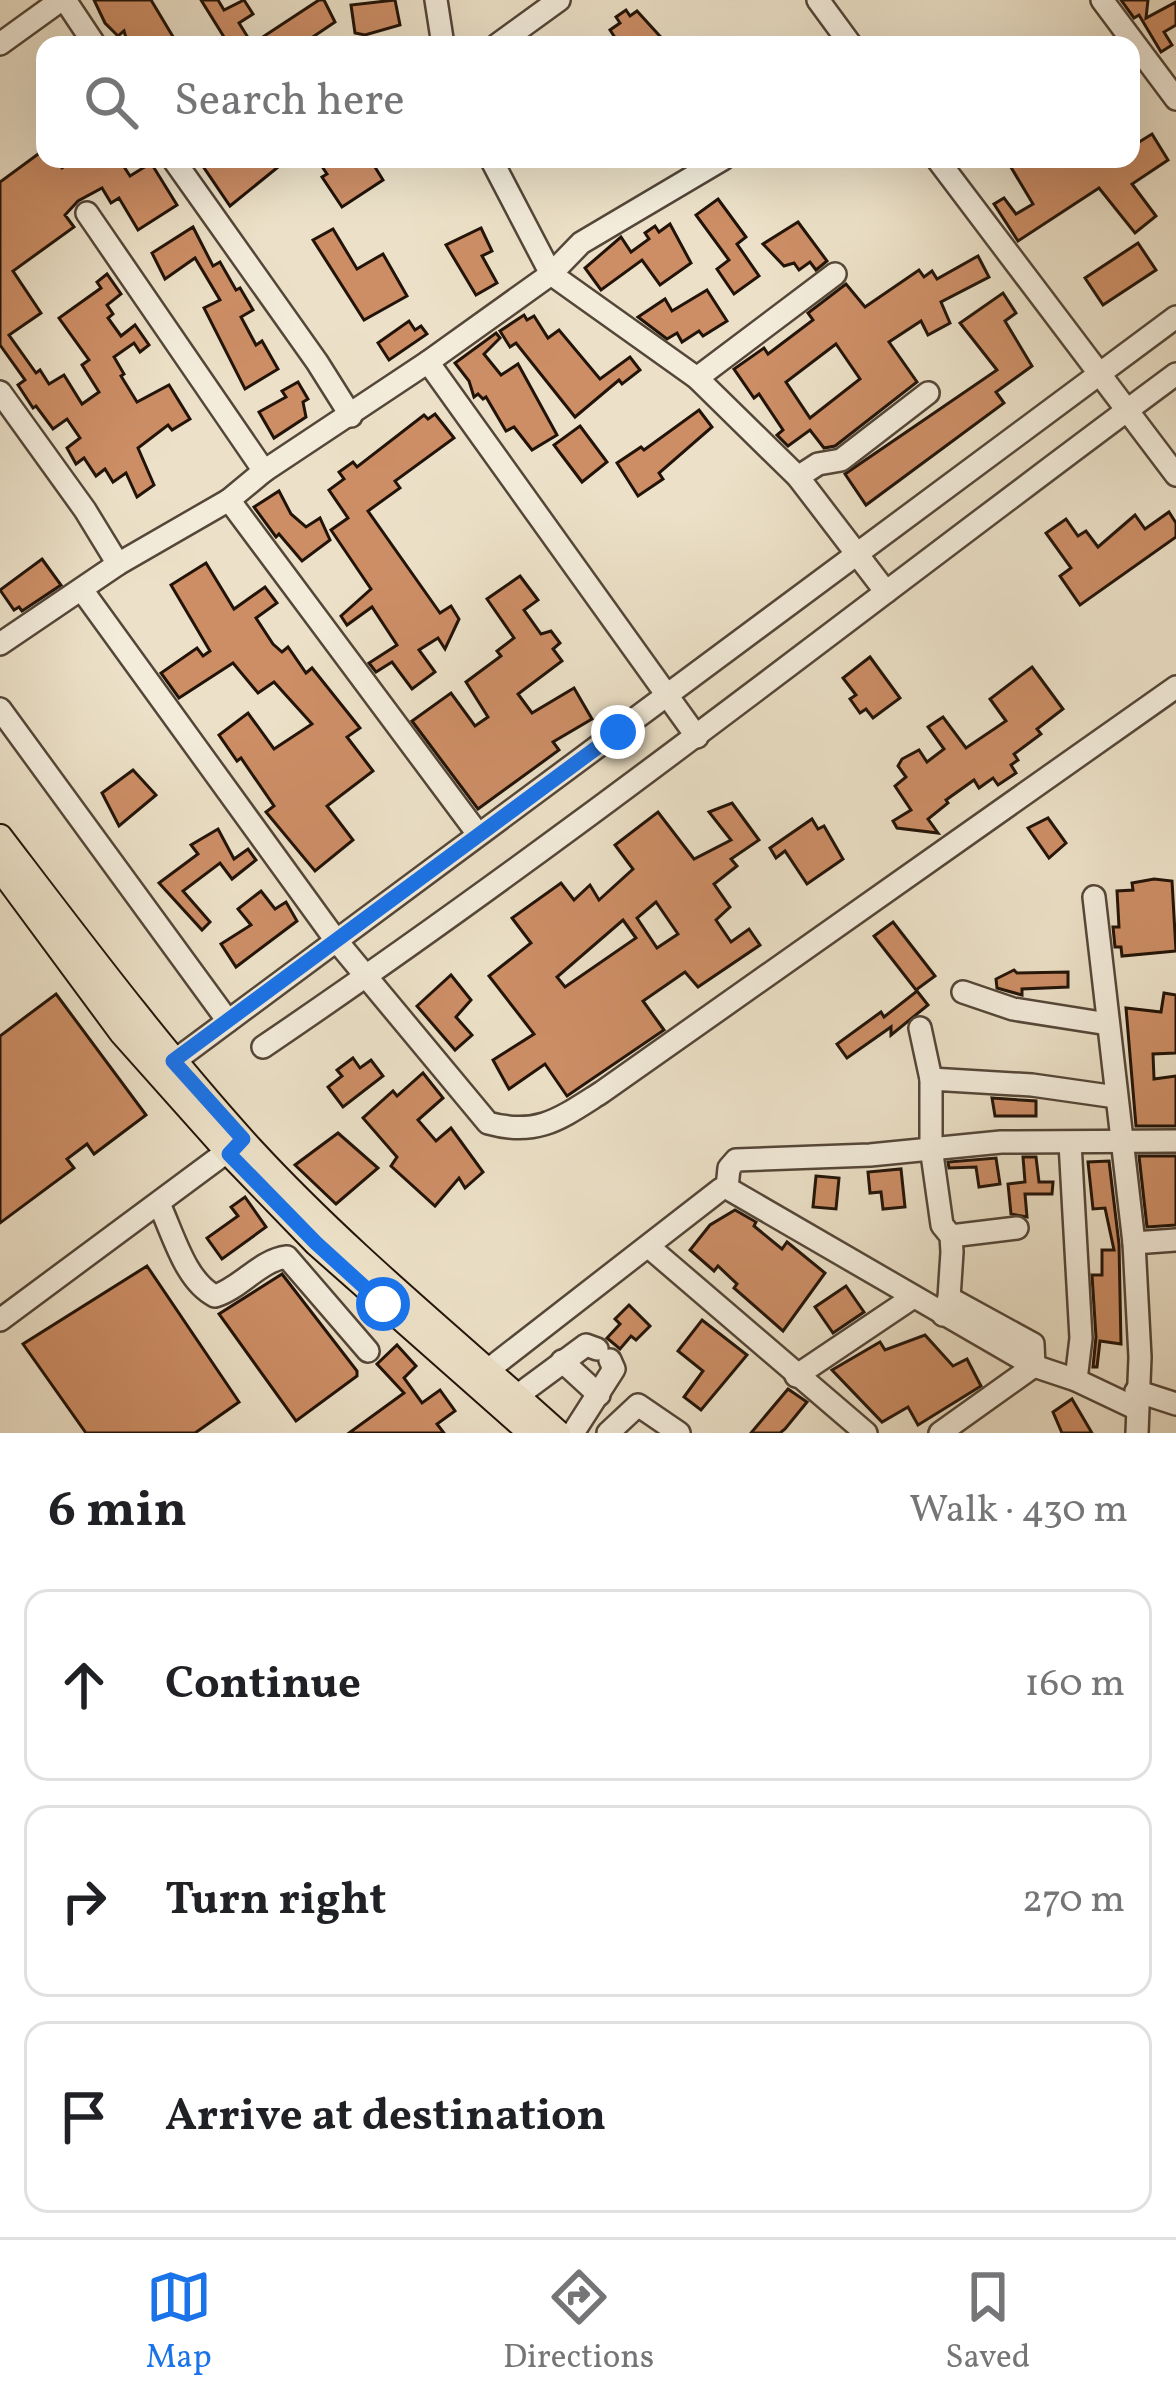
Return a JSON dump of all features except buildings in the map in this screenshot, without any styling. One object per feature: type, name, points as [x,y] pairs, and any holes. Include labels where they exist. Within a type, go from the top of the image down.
[{"type":"main road","points":[[0,836],[236,1146],[316,1243],[531,1433]]},
{"type":"main road","points":[[0,868],[122,1033],[236,1146],[558,1433]]},
{"type":"street","points":[[0,44],[63,0],[89,36]]},
{"type":"street","points":[[436,0],[442,36]]},
{"type":"street","points":[[510,36],[560,0]]},
{"type":"street","points":[[818,0],[844,36]]},
{"type":"street","points":[[1102,0],[1129,36]]},
{"type":"street","points":[[1140,51],[1176,99]]},
{"type":"street","points":[[179,168],[351,416]]},
{"type":"street","points":[[495,168],[550,274],[697,378],[798,477],[886,592]]},
{"type":"street","points":[[0,644],[118,564],[229,500],[351,416],[550,274],[581,243],[708,168]]},
{"type":"street","points":[[944,168],[1176,476]]},
{"type":"street","points":[[87,213],[264,472]]},
{"type":"street","points":[[697,378],[835,274]]},
{"type":"street","points":[[173,1061],[1176,316]]},
{"type":"street","points":[[428,362],[697,737]]},
{"type":"street","points":[[263,1047],[697,737],[1176,374]]},
{"type":"street","points":[[0,392],[118,564]]},
{"type":"street","points":[[798,477],[818,464],[841,460],[928,393]]},
{"type":"street","points":[[229,500],[478,834]]},
{"type":"street","points":[[82,590],[366,977],[488,1123],[530,1130],[560,1119],[602,1093],[1176,687]]},
{"type":"street","points":[[0,709],[228,1021]]},
{"type":"street","points":[[1094,897],[1134,1243],[1140,1357],[1137,1433]]},
{"type":"street","points":[[963,992],[1013,1009],[1108,1024]]},
{"type":"street","points":[[920,1028],[931,1079],[931,1147],[942,1225],[951,1236],[946,1306]]},
{"type":"street","points":[[931,1079],[1032,1085],[1116,1097]]},
{"type":"street","points":[[727,1189],[729,1168],[736,1160],[870,1155],[1001,1142],[1176,1141]]},
{"type":"street","points":[[1070,1143],[1080,1322],[1076,1380]]},
{"type":"street","points":[[0,1320],[236,1146]]},
{"type":"street","points":[[488,1370],[721,1189],[727,1189],[912,1298],[946,1306],[1034,1366],[1136,1400],[1176,1404]]},
{"type":"street","points":[[159,1204],[192,1274],[206,1292],[215,1296],[231,1291],[265,1265],[287,1257],[368,1351]]},
{"type":"street","points":[[951,1236],[1017,1228]]},
{"type":"street","points":[[1134,1243],[1176,1240]]},
{"type":"street","points":[[649,1246],[866,1433]]},
{"type":"street","points":[[796,1376],[912,1298]]},
{"type":"street","points":[[517,1396],[586,1345],[603,1354],[614,1369],[573,1433]]},
{"type":"street","points":[[562,1361],[599,1394]]},
{"type":"street","points":[[940,1433],[1034,1366]]},
{"type":"street","points":[[608,1433],[638,1405],[679,1433]]},
{"type":"route","points":[[383,1304],[229,1154],[243,1139],[173,1061],[618,732]]}]
